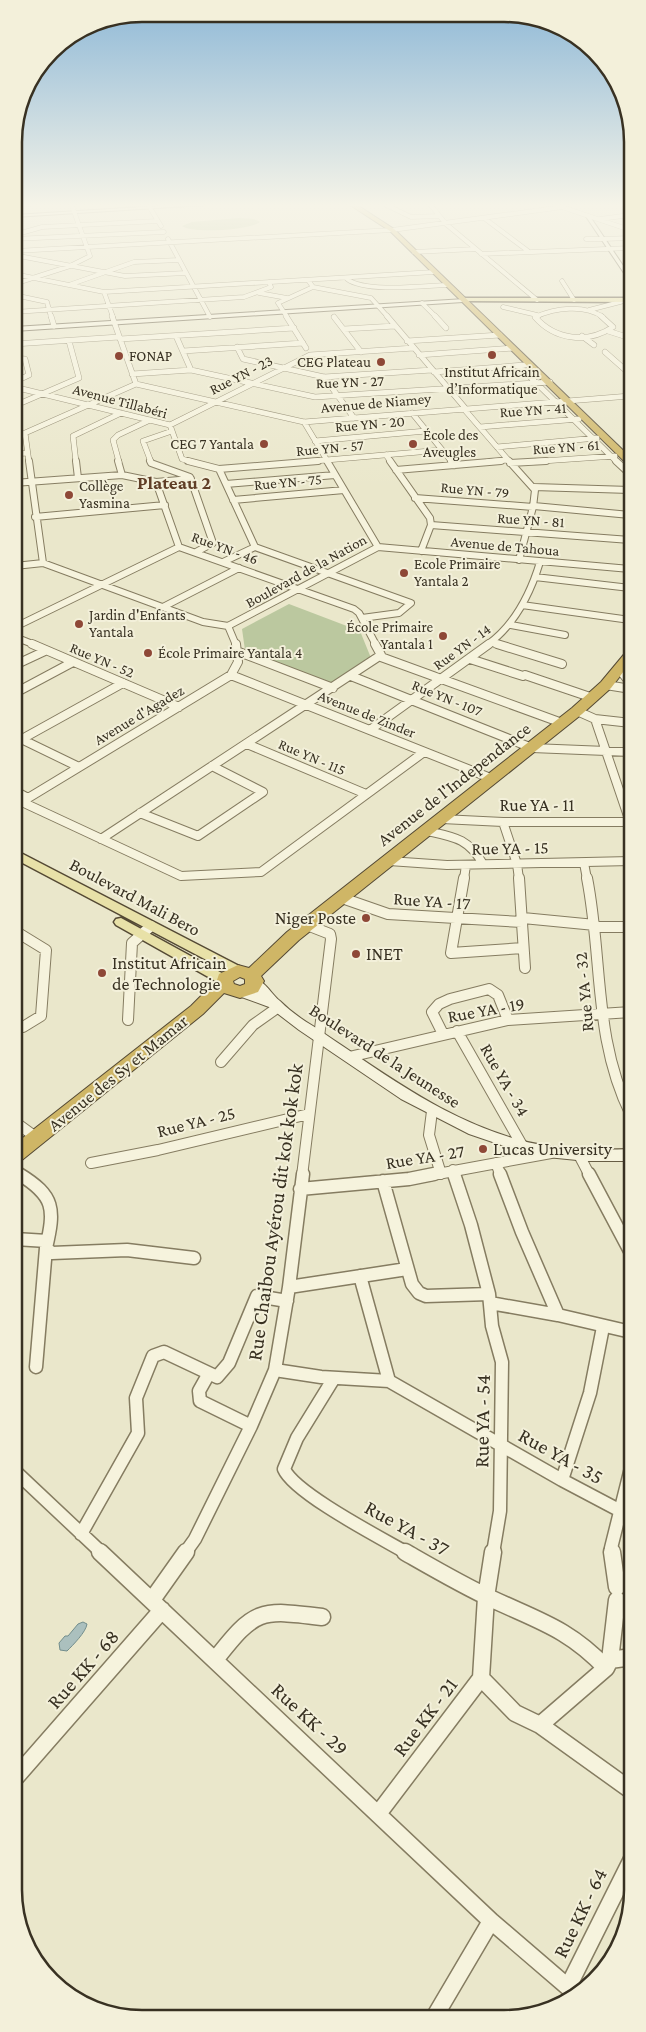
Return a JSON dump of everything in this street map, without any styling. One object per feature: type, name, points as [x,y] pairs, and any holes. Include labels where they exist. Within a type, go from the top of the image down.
[{"type":"highway","points":[[461,298],[624,455]]},
{"type":"highway","name":"Avenue de l'Independance","points":[[239,981],[293,936],[532,748],[606,685],[624,673]]},
{"type":"highway","name":"Avenue des Sy et Mamar","points":[[22,1149],[197,1010],[239,981]]},
{"type":"main road","points":[[463,300],[624,300]]},
{"type":"main road","name":"Boulevard Mali Bero","points":[[23,858],[239,981]]},
{"type":"main road","name":"Boulevard Mali Bero","points":[[23,868],[146,930]]},
{"type":"street","points":[[27,298],[47,302],[54,326]]},
{"type":"street","points":[[106,298],[136,384]]},
{"type":"street","points":[[23,312],[232,298]]},
{"type":"street","points":[[287,298],[278,303],[310,355]]},
{"type":"street","points":[[371,298],[509,462],[534,487],[533,507],[519,560]]},
{"type":"street","points":[[23,304],[33,299]]},
{"type":"street","points":[[200,300],[210,317]]},
{"type":"street","points":[[23,328],[463,300]]},
{"type":"street","points":[[589,310],[624,301]]},
{"type":"street","points":[[422,303],[446,328]]},
{"type":"street","points":[[503,307],[537,315],[564,308],[589,310],[597,312],[614,326],[608,331]]},
{"type":"street","points":[[537,315],[536,319],[553,336],[582,336],[608,331],[624,336]]},
{"type":"street","points":[[334,317],[361,352]]},
{"type":"street","points":[[344,329],[395,326]]},
{"type":"street","points":[[23,344],[294,328]]},
{"type":"street","points":[[407,341],[500,335]]},
{"type":"street","points":[[176,336],[191,370]]},
{"type":"street","points":[[582,336],[594,345]]},
{"type":"street","points":[[23,402],[79,378],[69,341]]},
{"type":"street","points":[[183,351],[303,343]]},
{"type":"street","points":[[237,347],[243,359],[324,377],[532,365]]},
{"type":"street","name":"Rue YN - 23","points":[[191,479],[186,475],[151,463],[143,441],[310,355],[414,348]]},
{"type":"street","points":[[419,355],[514,348]]},
{"type":"street","points":[[605,352],[624,369]]},
{"type":"street","points":[[23,359],[25,359],[29,374],[23,377]]},
{"type":"street","points":[[519,366],[624,468]]},
{"type":"street","name":"Rue YN - 27","points":[[132,374],[191,370],[315,397],[550,382]]},
{"type":"street","points":[[324,377],[354,418]]},
{"type":"street","points":[[43,563],[30,482],[25,433],[136,384],[304,422]]},
{"type":"street","name":"Avenue Tillabéri","points":[[23,389],[150,420],[171,428],[182,459],[220,469]]},
{"type":"street","name":"Avenue de Niamey","points":[[304,422],[624,397]]},
{"type":"street","points":[[78,478],[73,436],[121,413]]},
{"type":"street","name":"Rue YN - 20","points":[[412,413],[455,465]]},
{"type":"street","name":"Rue YN - 41","points":[[480,427],[587,419]]},
{"type":"street","points":[[122,475],[114,437],[150,420]]},
{"type":"street","name":"Boulevard de la Nation","points":[[228,626],[378,547],[304,422]]},
{"type":"street","name":"Rue YN - 20","points":[[315,441],[426,431]]},
{"type":"street","points":[[497,447],[605,437]]},
{"type":"street","name":"Rue YN - 57","points":[[220,469],[442,450]]},
{"type":"street","points":[[23,453],[27,453]]},
{"type":"street","points":[[386,456],[430,518],[430,525],[421,550]]},
{"type":"street","name":"Rue YN - 61","points":[[396,470],[612,456],[624,458]]},
{"type":"street","points":[[220,469],[255,547],[408,601],[411,604],[399,612],[362,618]]},
{"type":"street","points":[[23,482],[122,475],[156,482],[191,479],[213,543],[196,552]]},
{"type":"street","points":[[226,484],[334,475]]},
{"type":"street","name":"Rue YN - 46","points":[[156,482],[179,547],[354,609],[362,618],[381,656]]},
{"type":"street","points":[[534,487],[554,485],[624,490]]},
{"type":"street","name":"Rue YN - 75","points":[[233,500],[344,490]]},
{"type":"street","name":"Rue YN - 79","points":[[415,498],[624,514]]},
{"type":"street","points":[[35,517],[165,505]]},
{"type":"street","name":"Rue YN - 81","points":[[430,525],[624,540]]},
{"type":"street","points":[[23,623],[179,547]]},
{"type":"street","points":[[223,562],[255,547]]},
{"type":"street","name":"Avenue de Tahoua","points":[[378,547],[624,569]]},
{"type":"street","name":"Rue YN - 14","points":[[370,730],[493,643],[511,625],[535,577],[540,562]]},
{"type":"street","points":[[23,565],[43,563],[204,622],[228,626],[240,652],[237,664],[231,675]]},
{"type":"street","points":[[163,607],[239,568]]},
{"type":"street","points":[[535,577],[624,587]]},
{"type":"street","points":[[522,605],[624,619]]},
{"type":"street","points":[[511,625],[565,634]]},
{"type":"street","name":"Rue YN - 52","points":[[23,641],[179,707]]},
{"type":"street","points":[[493,643],[562,664]]},
{"type":"street","points":[[23,661],[45,651]]},
{"type":"street","points":[[240,652],[332,688]]},
{"type":"street","points":[[101,839],[381,656],[562,723]]},
{"type":"street","points":[[470,659],[593,698]]},
{"type":"street","points":[[23,689],[73,662]]},
{"type":"street","name":"Avenue de Zinder","points":[[231,675],[493,779]]},
{"type":"street","name":"Avenue d'Agadez","points":[[23,802],[231,675]]},
{"type":"street","name":"Rue YN - 107","points":[[351,676],[532,748],[624,752]]},
{"type":"street","points":[[23,734],[123,683]]},
{"type":"street","points":[[606,685],[624,688]]},
{"type":"street","points":[[577,711],[595,719],[624,722]]},
{"type":"street","points":[[595,719],[624,802]]},
{"type":"street","points":[[23,740],[79,767]]},
{"type":"street","name":"Rue YN - 115","points":[[246,744],[366,794]]},
{"type":"street","points":[[23,802],[181,876],[261,872],[268,869],[424,752]]},
{"type":"street","points":[[140,813],[198,836],[263,792],[212,766]]},
{"type":"street","name":"Rue YA - 11","points":[[442,819],[503,822],[624,823]]},
{"type":"street","points":[[503,822],[517,864],[523,920],[524,968]]},
{"type":"street","points":[[427,830],[470,844],[476,850],[483,864]]},
{"type":"street","name":"Rue YA - 15","points":[[389,861],[432,865],[624,861]]},
{"type":"street","name":"Rue YA - 32","points":[[584,863],[595,926],[600,1014],[608,1060],[623,1094]]},
{"type":"street","points":[[466,865],[458,919],[450,952],[523,948]]},
{"type":"street","name":"Rue YA - 17","points":[[342,898],[384,914],[624,927]]},
{"type":"street","name":"Rue Chaibou Ayérou dit kok kok kok","points":[[157,1605],[195,1538],[251,1426],[275,1370],[289,1287],[331,936],[327,932],[307,925]]},
{"type":"street","points":[[128,1020],[132,943],[146,930]]},
{"type":"street","points":[[22,1024],[41,1016],[46,949],[23,938]]},
{"type":"street","name":"Boulevard de la Jeunesse","points":[[239,981],[319,1037],[432,1111],[470,1130],[523,1147],[578,1155],[623,1155]]},
{"type":"street","points":[[444,1034],[432,1012],[439,1004],[489,988],[498,995],[508,1020]]},
{"type":"street","points":[[221,1062],[255,1021],[274,1005]]},
{"type":"street","name":"Rue YA - 19","points":[[349,1057],[508,1020],[624,1012]]},
{"type":"street","name":"Rue YA - 34","points":[[457,1031],[523,1147]]},
{"type":"street","name":"Rue YA - 54","points":[[432,1111],[429,1135],[471,1225],[489,1299],[492,1326],[502,1362],[500,1510],[486,1597],[481,1678]]},
{"type":"street","name":"Rue YA - 25","points":[[91,1163],[158,1150],[309,1114]]},
{"type":"street","points":[[22,1127],[37,1138]]},
{"type":"street","name":"Rue YA - 27","points":[[300,1189],[383,1182],[555,1152]]},
{"type":"street","points":[[578,1155],[623,1239]]},
{"type":"street","points":[[496,1163],[558,1315]]},
{"type":"street","points":[[22,1177],[45,1192],[50,1202],[52,1222],[47,1245],[36,1367]]},
{"type":"street","points":[[383,1182],[407,1270],[412,1284],[419,1292],[426,1296],[489,1299],[623,1331]]},
{"type":"street","points":[[22,1240],[47,1245],[52,1253],[127,1250],[194,1258]]},
{"type":"street","points":[[289,1287],[407,1270]]},
{"type":"street","points":[[360,1276],[389,1381]]},
{"type":"street","points":[[81,1534],[138,1433],[136,1398],[153,1356],[164,1352],[208,1375],[217,1377],[222,1374],[256,1296],[287,1301]]},
{"type":"street","points":[[562,1480],[590,1393],[603,1327]]},
{"type":"street","name":"Rue YA - 35","points":[[275,1370],[334,1378],[389,1381],[562,1480],[623,1513]]},
{"type":"street","points":[[208,1375],[199,1391],[200,1401],[251,1426]]},
{"type":"street","name":"Rue YA - 37","points":[[334,1378],[296,1438],[284,1469],[284,1474],[338,1514],[486,1597],[566,1632],[608,1664]]},
{"type":"street","name":"Rue KK - 29","points":[[22,1478],[491,1921],[570,1989]]},
{"type":"street","points":[[608,1664],[617,1593],[611,1548],[623,1520]]},
{"type":"street","name":"Rue KK - 68","points":[[22,1770],[157,1605]]},
{"type":"street","points":[[215,1660],[249,1620],[262,1612],[276,1611],[322,1617]]},
{"type":"street","points":[[540,1725],[608,1664],[623,1660]]},
{"type":"street","name":"Rue KK - 21","points":[[378,1814],[481,1678],[518,1715],[530,1724],[540,1725],[623,1785]]},
{"type":"street","name":"Rue KK - 64","points":[[574,1986],[623,1879]]},
{"type":"street","points":[[439,2010],[491,1921]]},
{"type":"green space","points":[[289,604],[360,631],[371,658],[331,683],[245,650],[242,629]]},
{"type":"shaded area","points":[[83,1622],[87,1624],[79,1638],[67,1651],[60,1650],[59,1643],[78,1624]]},
{"type":"place","name":"Institut Africain d’Informatique","points":[[492,355]]},
{"type":"place","name":"FONAP","points":[[119,356]]},
{"type":"place","name":"CEG Plateau","points":[[381,362]]},
{"type":"place","name":"CEG 7 Yantala","points":[[264,444]]},
{"type":"place","name":"École des Aveugles","points":[[413,444]]},
{"type":"place","name":"Collège Yasmina","points":[[69,495]]},
{"type":"place","name":"Ecole Primaire Yantala 2","points":[[404,573]]},
{"type":"place","name":"Jardin d'Enfants Yantala","points":[[79,624]]},
{"type":"place","name":"École Primaire Yantala 1","points":[[443,636]]},
{"type":"place","name":"École Primaire Yantala 4","points":[[148,653]]},
{"type":"place","name":"Niger Poste","points":[[366,918]]},
{"type":"place","name":"INET","points":[[356,954]]},
{"type":"place","name":"Institut Africain de Technologie","points":[[102,973]]},
{"type":"place","name":"Lucas University","points":[[483,1149]]},
{"type":"district","name":"Plateau 2","points":[[174,482]]}]
